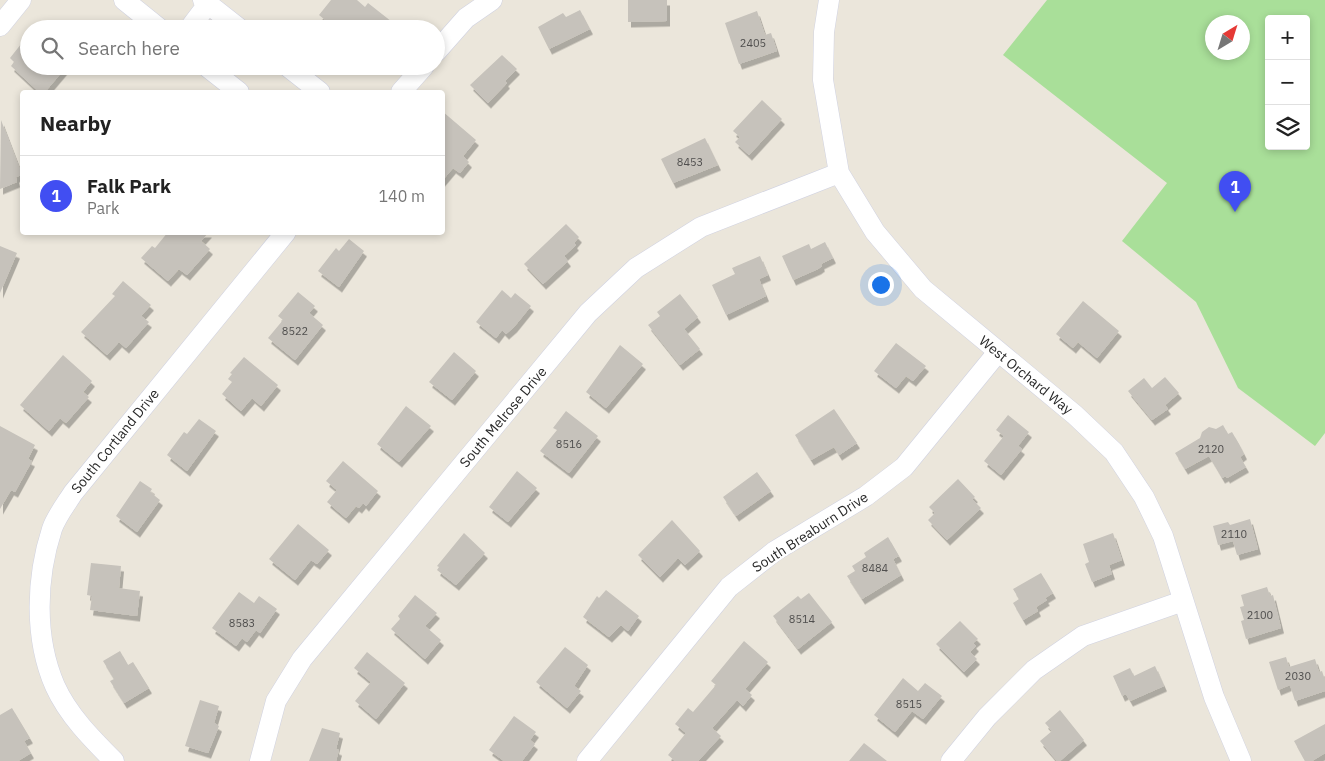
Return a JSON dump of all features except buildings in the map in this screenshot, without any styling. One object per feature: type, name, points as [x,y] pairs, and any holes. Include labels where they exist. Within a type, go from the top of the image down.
[{"type":"street","points":[[0,26],[21,0]]},
{"type":"street","points":[[124,0],[149,20]]},
{"type":"street","points":[[445,42],[466,18],[492,0]]},
{"type":"street","name":"West Orchard Way","points":[[829,0],[824,32],[823,80],[840,173],[875,232],[923,289],[1075,415],[1114,452],[1144,497],[1163,536],[1214,697],[1241,761]]},
{"type":"street","points":[[195,20],[206,2],[229,20]]},
{"type":"street","points":[[217,75],[236,90]]},
{"type":"street","points":[[298,75],[317,90]]},
{"type":"street","points":[[403,90],[416,75]]},
{"type":"street","name":"South Melrose Drive","points":[[260,761],[276,701],[302,659],[588,313],[636,268],[701,227],[840,173]]},
{"type":"street","name":"South Cortland Drive","points":[[114,761],[85,733],[55,687],[41,636],[40,584],[52,528],[72,493],[284,235]]},
{"type":"street","name":"South Breaburn Drive","points":[[587,761],[729,587],[775,551],[866,496],[904,467],[998,352]]},
{"type":"street","points":[[951,761],[987,717],[1042,664],[1083,636],[1183,601]]},
{"type":"green space","points":[[1047,0],[1325,0],[1325,433],[1315,446],[1238,388],[1196,302],[1122,241],[1167,183],[1003,55]]},
{"type":"place","name":"Falk Park","points":[[1235,212]]}]
